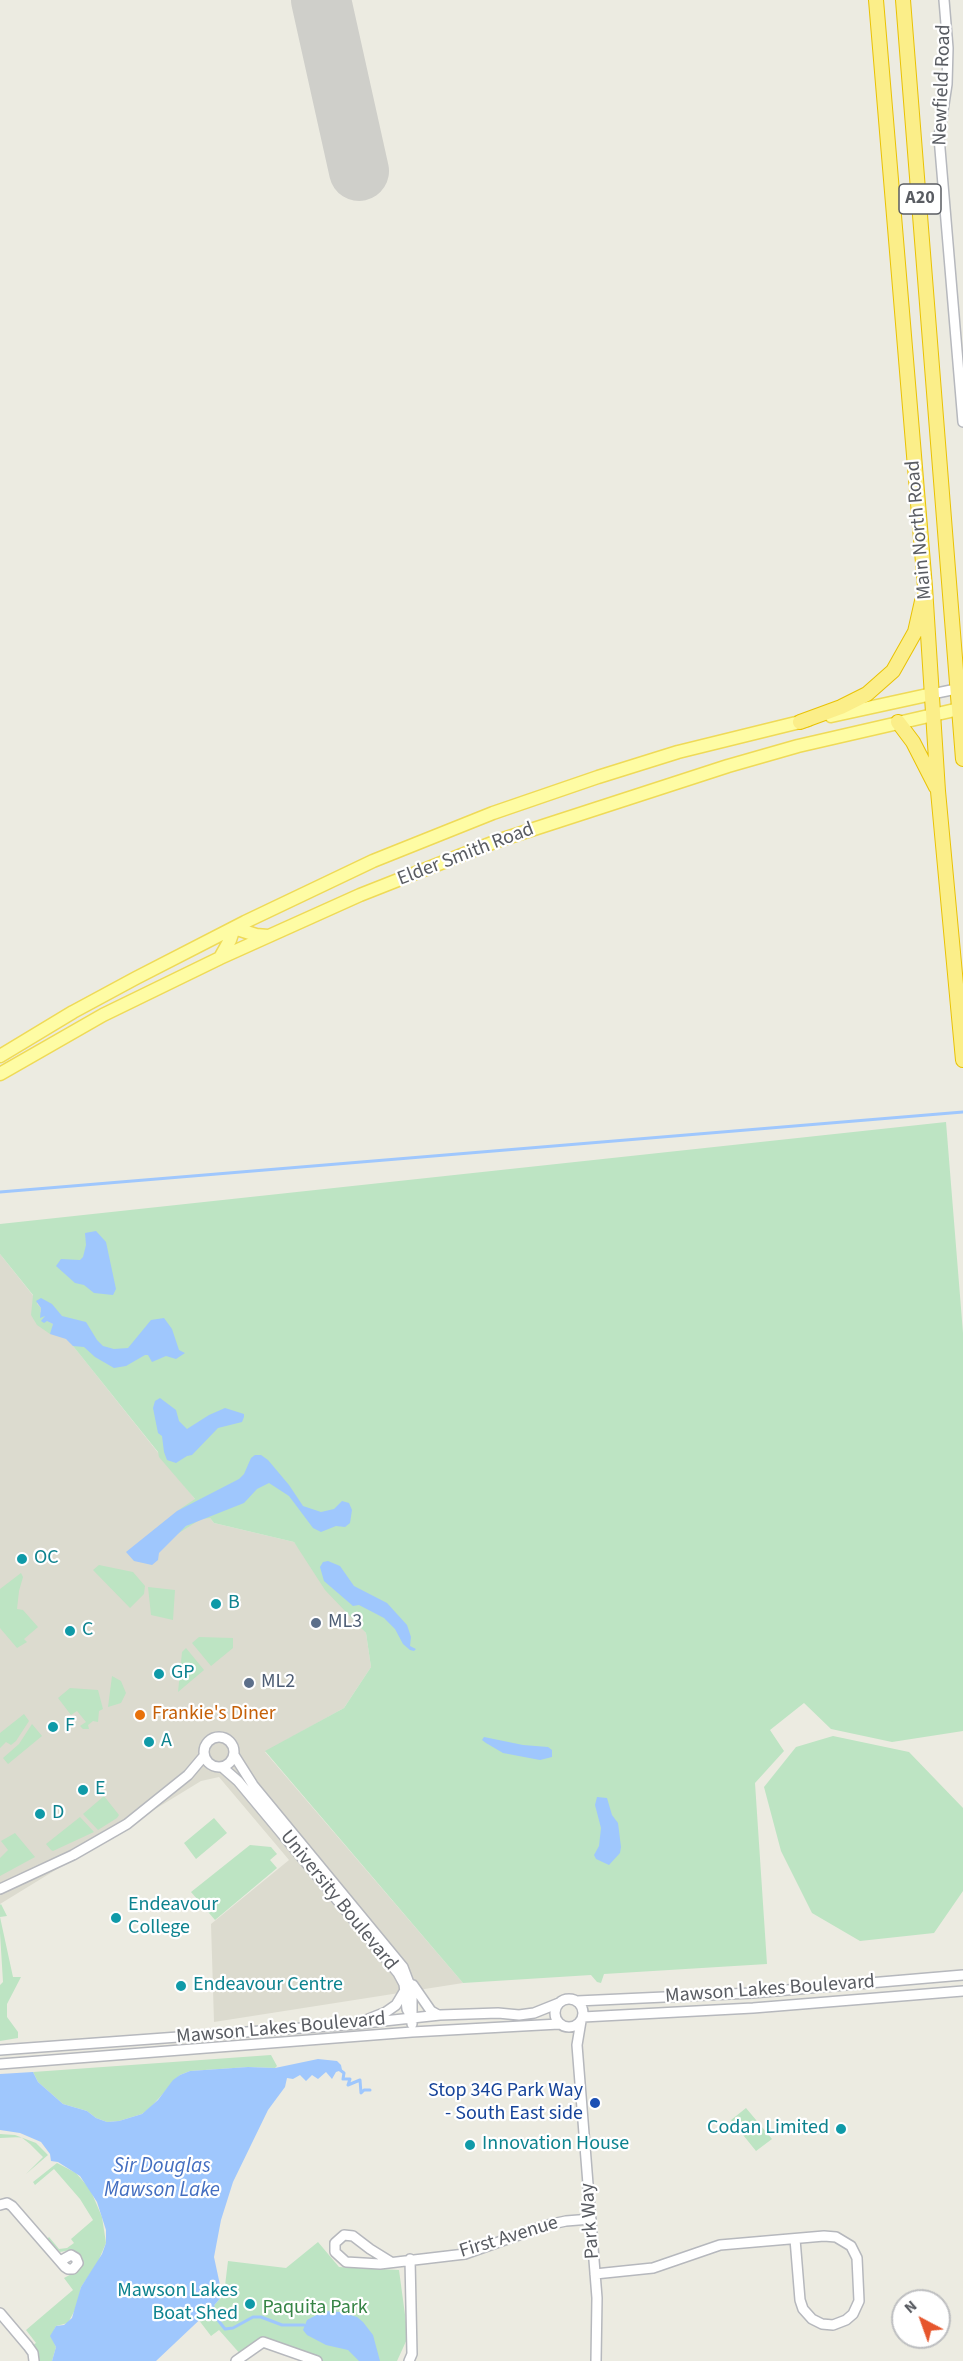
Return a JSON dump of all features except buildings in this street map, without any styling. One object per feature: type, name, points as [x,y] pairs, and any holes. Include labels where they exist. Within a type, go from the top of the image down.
[{"type":"highway","name":"Main North Road","points":[[876,0],[925,587],[938,791],[963,1060]]},
{"type":"highway","name":"Main North Road","points":[[903,0],[960,688],[963,759]]},
{"type":"highway","points":[[800,722],[841,707],[867,694],[893,671],[915,632],[925,587]]},
{"type":"highway","points":[[954,635],[963,650]]},
{"type":"highway","points":[[898,722],[913,742],[938,791]]},
{"type":"main road","name":"Elder Smith Road","points":[[0,1056],[73,1012],[234,928],[373,861],[493,813],[678,752],[800,722],[932,694]]},
{"type":"main road","name":"Elder Smith Road","points":[[0,1074],[103,1015],[220,958],[360,895],[498,841],[728,766],[798,746],[961,709]]},
{"type":"main road","points":[[220,958],[234,928],[256,935],[269,936]]},
{"type":"street","name":"Newfield Road","points":[[944,0],[948,48],[947,84],[939,137],[963,422]]},
{"type":"street","points":[[932,694],[960,688]]},
{"type":"street","points":[[0,1889],[105,1839],[143,1813],[188,1775],[204,1756],[205,1745],[209,1740],[220,1737],[232,1743],[234,1755],[229,1763],[222,1767],[211,1765],[188,1775]]},
{"type":"street","name":"University Boulevard","points":[[234,1755],[253,1785],[396,1956],[410,1980],[412,2018]]},
{"type":"street","points":[[204,1756],[211,1765]]},
{"type":"street","name":"University Boulevard","points":[[222,1767],[238,1781],[402,1979],[406,2010],[412,2018]]},
{"type":"street","name":"Mawson Lakes Boulevard","points":[[577,2001],[752,1993],[963,1976]]},
{"type":"street","points":[[410,1980],[431,2012],[440,2015]]},
{"type":"street","points":[[356,2024],[386,2012],[400,2000],[405,1990]]},
{"type":"street","name":"Mawson Lakes Boulevard","points":[[582,2019],[963,1991]]},
{"type":"street","points":[[568,1999],[577,2001],[582,2008],[582,2019],[573,2027],[561,2025],[555,2015],[560,2003],[568,1999]]},
{"type":"street","name":"Mawson Lakes Boulevard","points":[[0,2050],[356,2024],[440,2015],[534,2013],[560,2003]]},
{"type":"street","points":[[412,2018],[412,2032]]},
{"type":"street","name":"Park Way","points":[[582,2019],[577,2045],[595,2274],[596,2361]]},
{"type":"street","name":"Mawson Lakes Boulevard","points":[[0,2064],[412,2032],[561,2025]]},
{"type":"street","name":"Park Way","points":[[561,2025],[577,2045]]},
{"type":"street","points":[[0,2205],[6,2203],[12,2206],[60,2261]]},
{"type":"street","name":"First Avenue","points":[[391,2262],[353,2236],[344,2235],[335,2243],[335,2252],[346,2262],[359,2264],[391,2262],[465,2254],[547,2225],[566,2220],[591,2219]]},
{"type":"street","points":[[595,2274],[653,2268],[720,2245],[795,2239],[836,2237],[847,2242],[854,2251],[860,2297],[856,2308],[846,2320],[833,2325],[822,2324],[812,2319],[803,2308],[795,2239]]},
{"type":"street","points":[[409,2361],[412,2354],[410,2259]]},
{"type":"street","points":[[0,2313],[33,2353],[33,2361]]},
{"type":"street","points":[[236,2361],[263,2342],[317,2361]]},
{"type":"shaded area","points":[[0,1254],[214,1523],[294,1542],[366,1633],[371,1667],[344,1708],[265,1752],[463,1983],[214,2022],[211,1924],[289,1860],[219,1777],[201,1781],[0,1904]]},
{"type":"green space","points":[[946,1122],[963,1333],[963,1731],[892,1742],[831,1729],[804,1703],[770,1730],[784,1751],[755,1783],[767,1964],[604,1974],[601,1983],[591,1975],[463,1983],[265,1751],[344,1708],[371,1667],[366,1633],[325,1590],[294,1542],[214,1523],[210,1518],[201,1519],[171,1538],[186,1526],[207,1516],[197,1502],[177,1511],[195,1499],[159,1457],[158,1452],[37,1301],[41,1308],[40,1312],[47,1315],[47,1321],[53,1324],[52,1331],[50,1334],[37,1325],[31,1315],[33,1295],[0,1254],[0,1224]]},
{"type":"green space","points":[[99,1565],[133,1572],[145,1586],[144,1594],[130,1608],[93,1570]]},
{"type":"green space","points":[[21,1573],[23,1577],[17,1609],[23,1610],[38,1627],[24,1639],[27,1642],[17,1648],[0,1628],[0,1589]]},
{"type":"green space","points":[[148,1587],[175,1590],[173,1620],[151,1615]]},
{"type":"green space","points":[[199,1637],[233,1638],[233,1648],[211,1666],[192,1643]]},
{"type":"green space","points":[[186,1648],[204,1670],[178,1692],[182,1652]]},
{"type":"green space","points":[[112,1676],[121,1681],[126,1693],[121,1703],[108,1707]]},
{"type":"green space","points":[[70,1688],[98,1690],[103,1709],[99,1711],[98,1722],[93,1721],[88,1725],[89,1729],[83,1729],[80,1726],[86,1722],[77,1711],[71,1715],[58,1698]]},
{"type":"green space","points":[[24,1714],[29,1721],[16,1741],[11,1745],[6,1742],[0,1748],[0,1733]]},
{"type":"green space","points":[[32,1724],[42,1736],[8,1764],[3,1758],[19,1744]]},
{"type":"green space","points":[[833,1736],[909,1752],[963,1808],[963,1891],[934,1933],[860,1941],[812,1913],[781,1851],[764,1787],[796,1747]]},
{"type":"green space","points":[[104,1796],[119,1815],[98,1830],[83,1814]]},
{"type":"green space","points":[[80,1817],[94,1832],[51,1850],[46,1844]]},
{"type":"green space","points":[[214,1818],[227,1833],[196,1859],[184,1843]]},
{"type":"green space","points":[[15,1833],[35,1857],[0,1876],[0,1858],[8,1850],[1,1841]]},
{"type":"green space","points":[[250,1845],[271,1847],[277,1854],[270,1860],[277,1868],[215,1920],[191,1892]]},
{"type":"green space","points":[[1,1904],[7,1916],[0,1917],[0,1905]]},
{"type":"green space","points":[[0,1917],[13,1977],[21,1977],[7,2004],[7,2017],[18,2032],[18,2038],[0,2041],[0,1985],[3,1982]]},
{"type":"green space","points":[[271,2055],[277,2066],[275,2068],[248,2067],[190,2071],[180,2075],[142,2114],[107,2122],[87,2111],[63,2104],[38,2082],[33,2072]]},
{"type":"green space","points":[[746,2108],[772,2139],[756,2151],[731,2120]]},
{"type":"green space","points":[[0,2134],[15,2135],[20,2137],[0,2138]]},
{"type":"green space","points":[[22,2138],[36,2143],[48,2155],[26,2174],[43,2157]]},
{"type":"green space","points":[[57,2163],[76,2173],[90,2189],[102,2217],[106,2243],[97,2264],[81,2287],[77,2306],[68,2323],[56,2326],[51,2336],[56,2347],[52,2361],[39,2361],[38,2352],[33,2345],[36,2343],[26,2330],[73,2290],[64,2278],[79,2270],[82,2262],[78,2253],[71,2250],[60,2252],[47,2239],[49,2237],[59,2249],[67,2248],[74,2243],[71,2239],[93,2220],[80,2199],[54,2169],[35,2185],[33,2182]]},
{"type":"green space","name":"Paquita Park","points":[[318,2242],[339,2267],[399,2270],[408,2337],[397,2361],[316,2361],[266,2342],[242,2356],[219,2330],[211,2336],[198,2319],[210,2310],[224,2294],[228,2261],[286,2268]]},
{"type":"water","points":[[96,1231],[106,1242],[116,1289],[113,1295],[94,1293],[84,1285],[75,1283],[56,1266],[61,1259],[80,1260],[86,1245],[85,1233]]},
{"type":"water","points":[[41,1298],[52,1304],[62,1316],[86,1322],[103,1346],[114,1349],[128,1348],[151,1320],[164,1318],[172,1329],[179,1350],[185,1353],[176,1359],[166,1356],[152,1362],[148,1355],[145,1355],[126,1366],[114,1368],[95,1357],[84,1347],[73,1346],[66,1339],[50,1334],[53,1324],[41,1321],[45,1316],[40,1318],[41,1308],[36,1301]]},
{"type":"water","points":[[160,1398],[176,1410],[179,1421],[187,1429],[225,1408],[244,1414],[244,1417],[242,1422],[218,1428],[192,1455],[176,1463],[167,1460],[162,1436],[158,1433],[153,1408],[155,1401]]},
{"type":"water","points":[[255,1455],[261,1455],[268,1460],[303,1506],[321,1512],[334,1509],[342,1501],[349,1503],[352,1510],[350,1523],[345,1527],[336,1526],[321,1532],[313,1528],[289,1496],[269,1483],[257,1489],[244,1503],[186,1526],[159,1553],[158,1560],[152,1565],[134,1561],[126,1552],[177,1511],[239,1479]]},
{"type":"water","points":[[328,1561],[340,1566],[354,1586],[387,1603],[407,1625],[411,1637],[410,1646],[416,1649],[414,1651],[403,1644],[395,1629],[384,1618],[359,1605],[353,1606],[324,1581],[320,1567],[323,1562]]},
{"type":"water","points":[[484,1737],[523,1745],[548,1747],[552,1750],[552,1757],[540,1760],[503,1753],[482,1740]]},
{"type":"water","points":[[597,1797],[607,1798],[612,1815],[618,1823],[620,1853],[609,1865],[596,1859],[594,1855],[599,1846],[601,1828],[595,1805]]},
{"type":"water","name":"Sir Douglas Mawson Lake","points":[[318,2059],[337,2061],[342,2070],[336,2072],[332,2079],[326,2072],[318,2079],[312,2075],[306,2081],[300,2075],[293,2079],[287,2078],[285,2087],[268,2110],[233,2182],[221,2220],[214,2257],[224,2294],[210,2310],[156,2361],[52,2361],[56,2347],[50,2336],[56,2326],[64,2325],[72,2318],[81,2287],[102,2254],[106,2243],[106,2230],[97,2202],[80,2176],[58,2162],[51,2161],[50,2154],[41,2142],[20,2133],[0,2130],[0,2074],[33,2072],[38,2082],[63,2104],[87,2111],[107,2122],[142,2114],[158,2100],[173,2080],[190,2071],[248,2067],[275,2068]]},
{"type":"water","points":[[324,2311],[340,2312],[357,2317],[363,2322],[373,2335],[380,2361],[359,2361],[348,2350],[326,2345],[307,2335],[303,2330],[307,2320]]},
{"type":"waterway","points":[[0,1192],[963,1112]]},
{"type":"waterway","points":[[340,2070],[344,2073],[343,2079],[350,2079],[348,2085],[360,2080],[361,2093],[364,2090],[370,2090]]},
{"type":"waterway","points":[[213,2306],[214,2315],[225,2329],[233,2328],[253,2317],[261,2317],[282,2325],[304,2325]]},
{"type":"taxiway","points":[[320,0],[331,46]]},
{"type":"runway","points":[[321,0],[359,171]]},
{"type":"place","name":"OC","points":[[22,1559]]},
{"type":"place","name":"B","points":[[216,1604]]},
{"type":"place","name":"ML3","points":[[316,1623]]},
{"type":"place","name":"C","points":[[70,1631]]},
{"type":"place","name":"GP","points":[[159,1674]]},
{"type":"place","name":"ML2","points":[[249,1683]]},
{"type":"place","name":"Frankie's Diner","points":[[140,1715]]},
{"type":"place","name":"F","points":[[53,1727]]},
{"type":"place","name":"A","points":[[149,1742]]},
{"type":"place","name":"E","points":[[83,1790]]},
{"type":"place","name":"D","points":[[40,1814]]},
{"type":"place","name":"Endeavour College","points":[[116,1918]]},
{"type":"place","name":"Endeavour Centre","points":[[181,1986]]},
{"type":"place","name":"Stop 34G Park Way - South East side","points":[[595,2103]]},
{"type":"place","name":"Codan Limited","points":[[841,2129]]},
{"type":"place","name":"Innovation House","points":[[470,2145]]},
{"type":"place","name":"Mawson Lakes Boat Shed","points":[[250,2304]]}]
